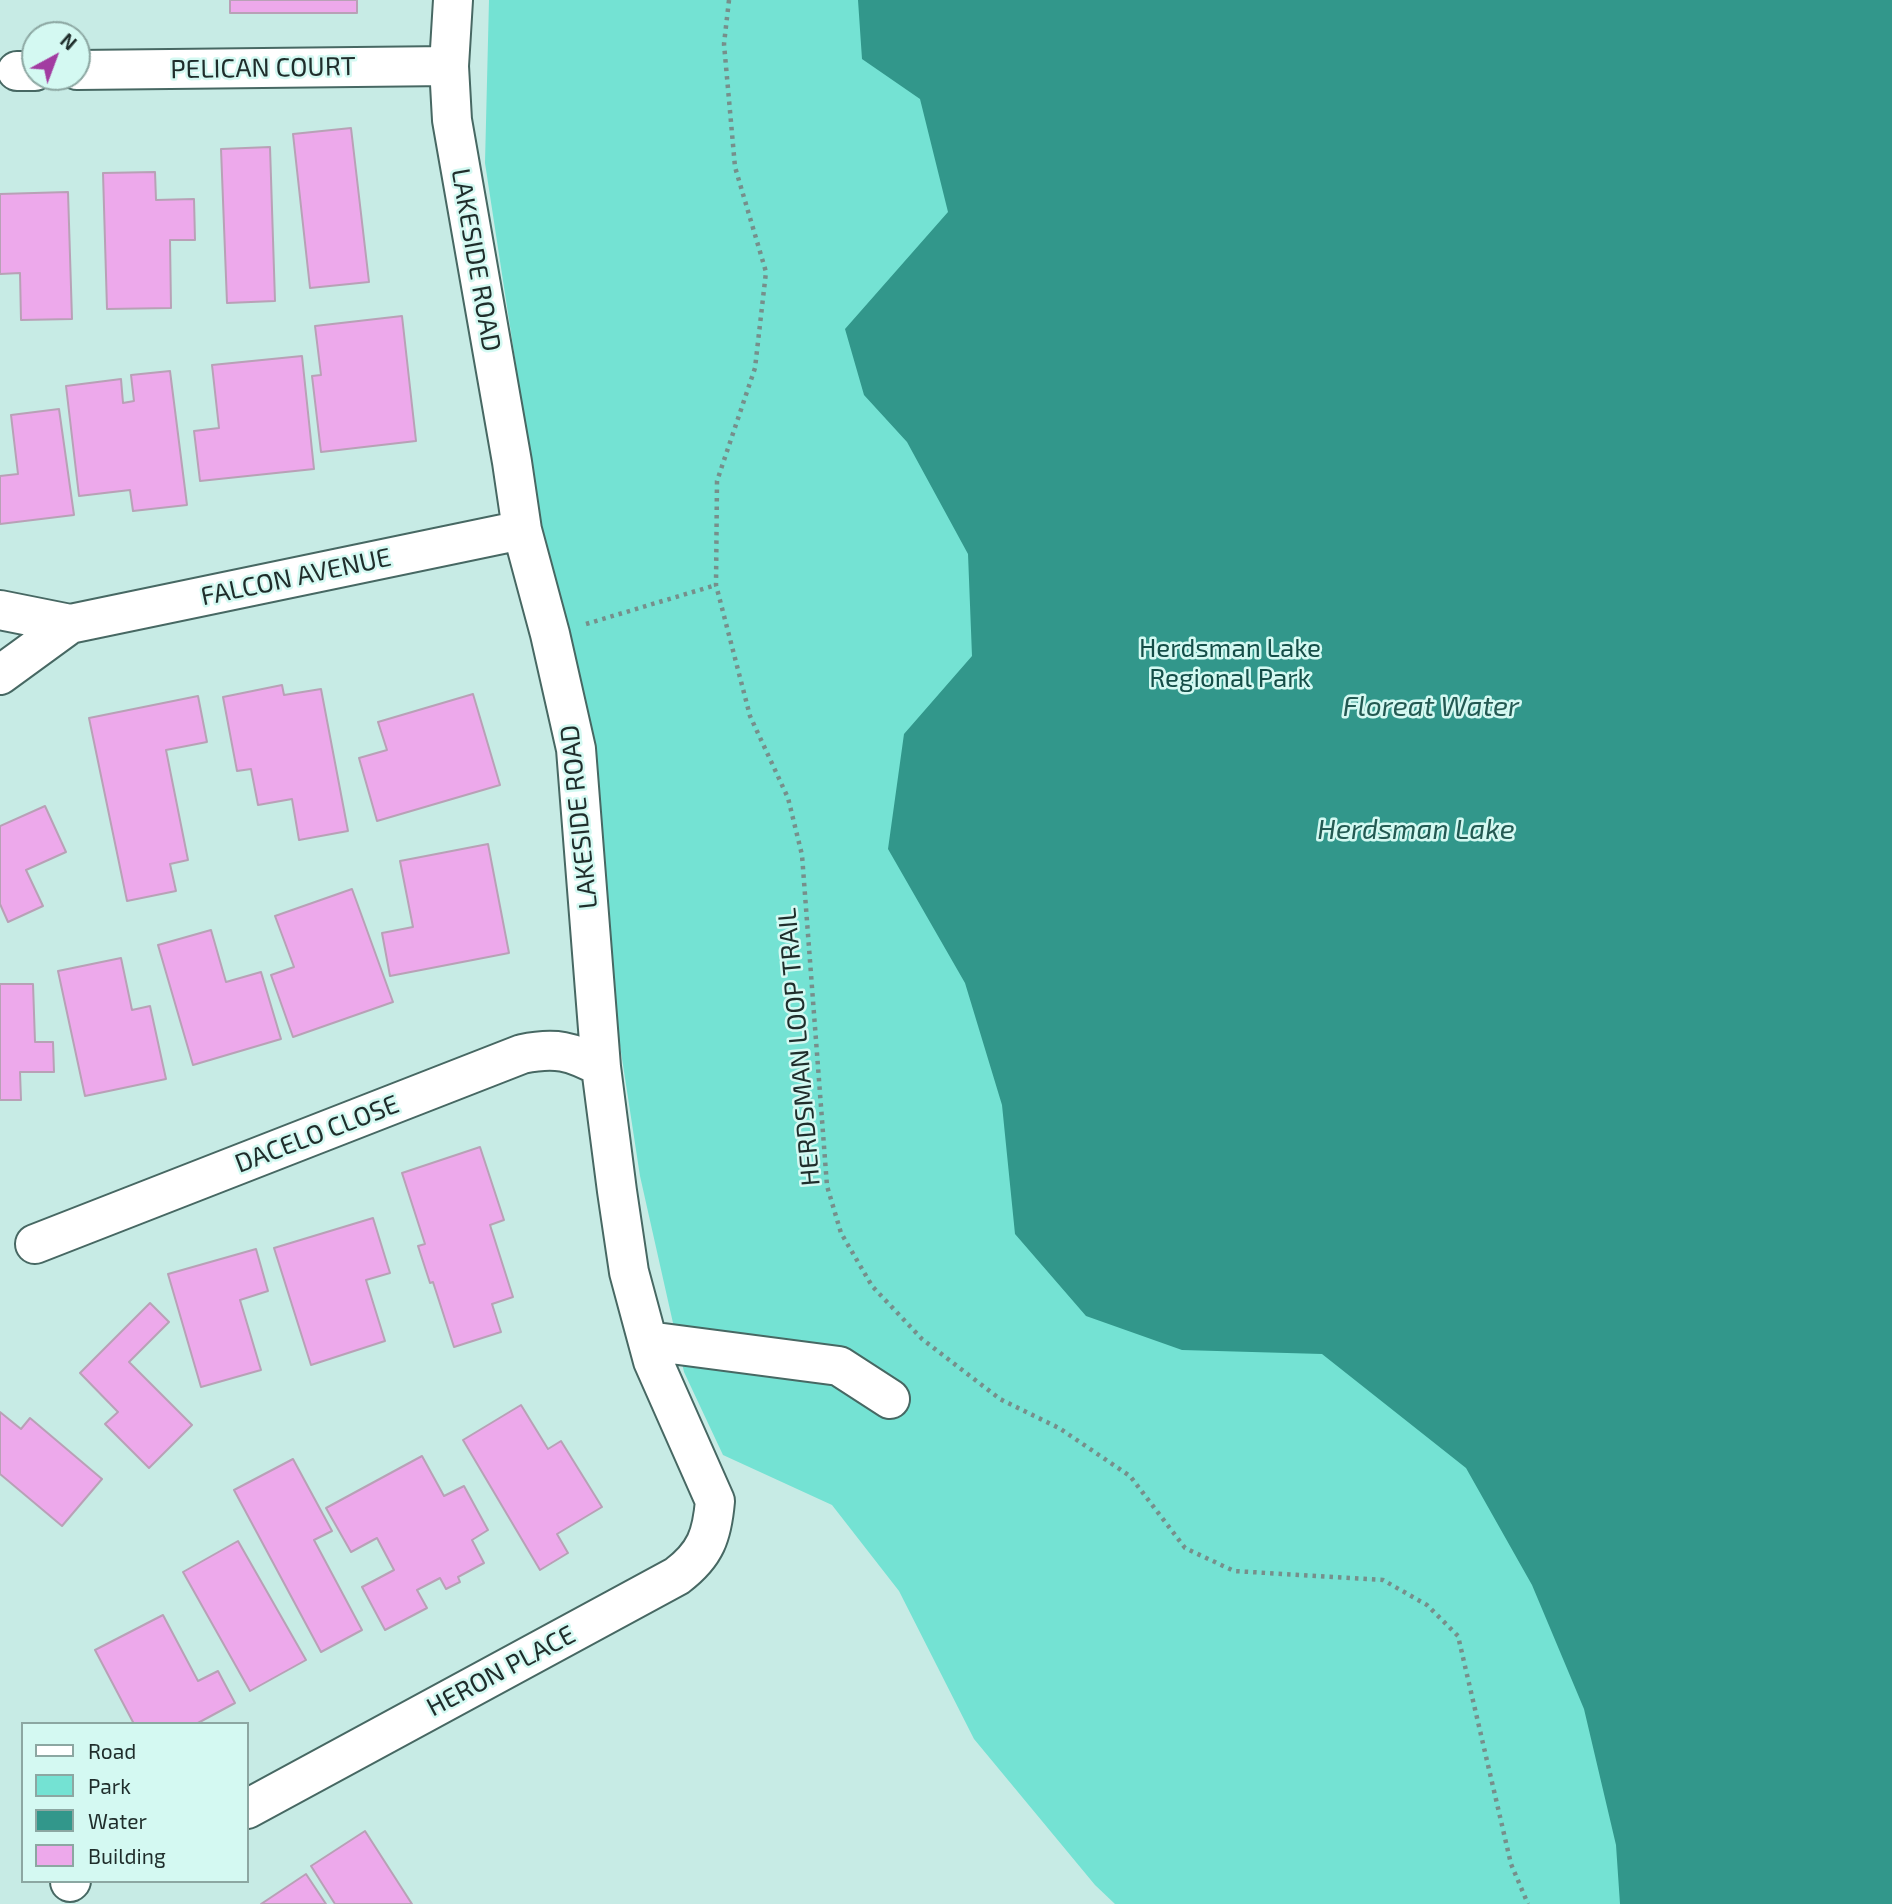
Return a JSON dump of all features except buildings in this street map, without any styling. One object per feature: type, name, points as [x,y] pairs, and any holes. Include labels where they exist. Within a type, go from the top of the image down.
[{"type":"street","name":"LAKESIDE ROAD","points":[[453,0],[449,66],[452,120],[522,530],[550,634],[576,749],[601,1067],[629,1272],[653,1361],[715,1501]]},
{"type":"street","name":"PELICAN COURT","points":[[91,70],[449,66]]},
{"type":"street","name":"FALCON AVENUE","points":[[0,610],[70,624],[522,530]]},
{"type":"street","name":"FALCON AVENUE","points":[[0,675],[70,624]]},
{"type":"street","name":"DACELO CLOSE","points":[[35,1244],[522,1054],[552,1050],[569,1052],[601,1067]]},
{"type":"street","points":[[648,1341],[839,1366],[890,1399]]},
{"type":"street","name":"HERON PLACE","points":[[248,1808],[677,1576],[690,1567],[706,1545],[712,1527],[715,1501]]},
{"type":"path","name":"HERDSMAN LOOP TRAIL","points":[[729,0],[724,44],[735,167],[766,272],[755,368],[717,481],[716,585],[750,716],[788,798],[802,855],[827,1186],[841,1233],[873,1286],[922,1339],[1000,1399],[1059,1428],[1130,1476],[1185,1548],[1234,1571],[1383,1580],[1427,1605],[1458,1636],[1511,1864],[1528,1904]]},
{"type":"path","points":[[550,634],[716,585]]},
{"type":"green space","name":"Herdsman Lake","points":[[489,0],[1892,0],[1892,1904],[1115,1904],[1095,1885],[974,1739],[899,1591],[832,1505],[723,1455],[684,1372],[640,1176],[485,163]]},
{"type":"water","name":"Floreat Water","points":[[858,0],[1892,0],[1892,1904],[1620,1904],[1616,1845],[1584,1709],[1532,1585],[1466,1468],[1322,1354],[1182,1350],[1086,1316],[1015,1234],[1002,1105],[965,983],[888,849],[904,734],[972,656],[968,554],[907,442],[864,395],[845,329],[948,212],[920,99],[862,59]]},
{"type":"park label","name":"Herdsman Lake Regional Park","points":[[1230,663]]}]
